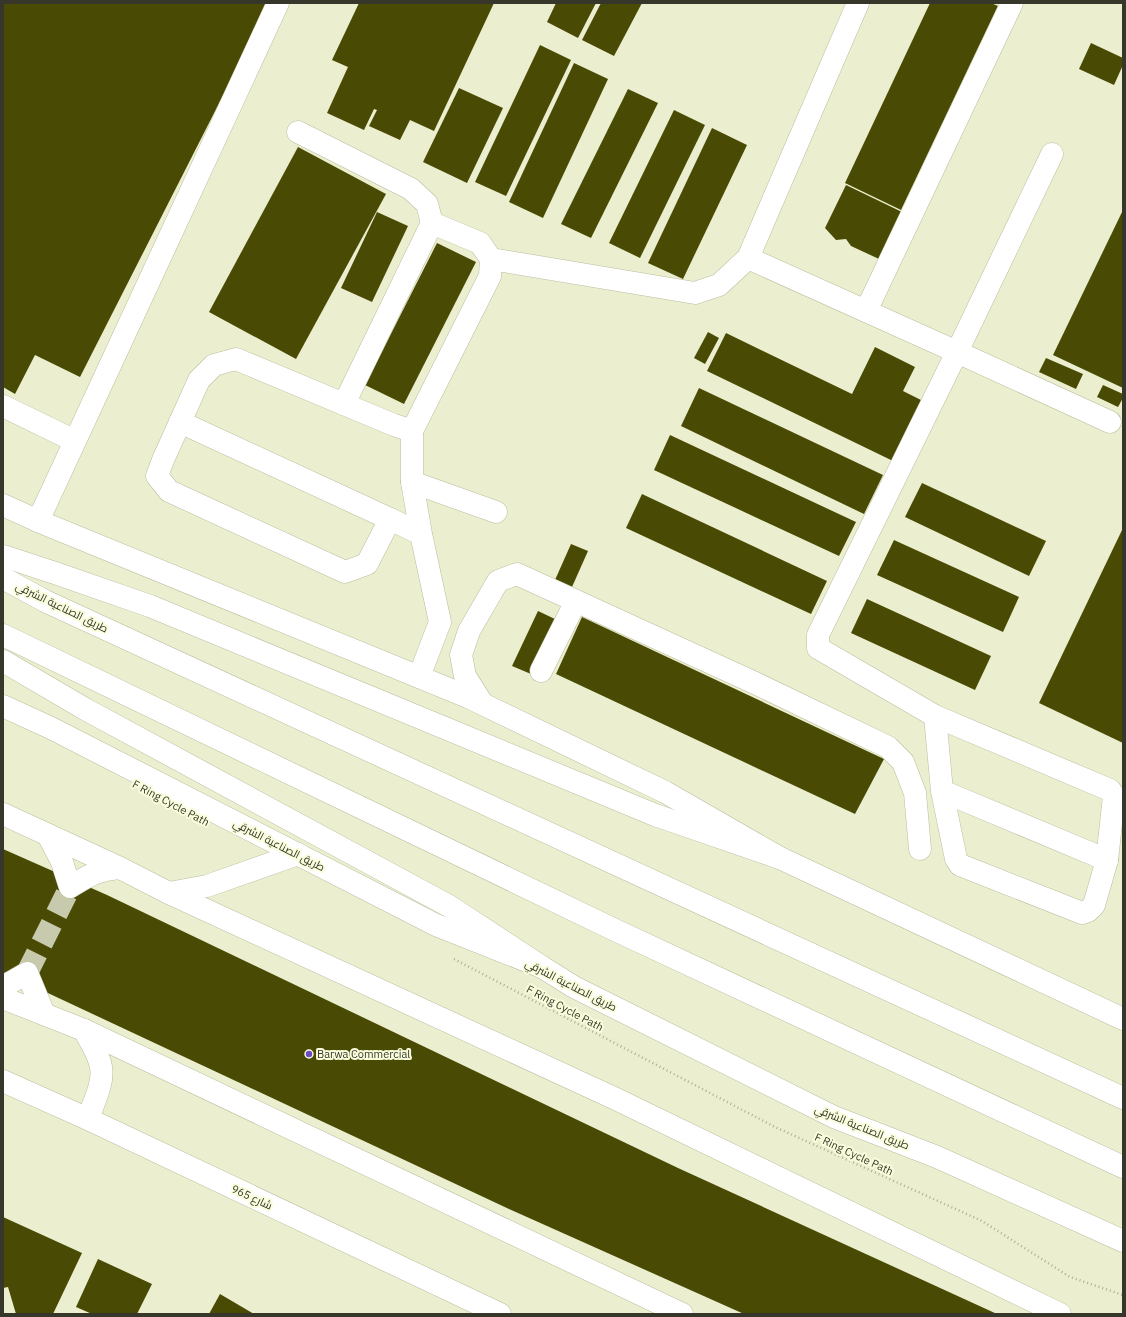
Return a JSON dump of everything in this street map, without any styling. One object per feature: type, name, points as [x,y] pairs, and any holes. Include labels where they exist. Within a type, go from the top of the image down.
[{"type":"main road","points":[[38,521],[60,470],[75,441],[278,3]]},
{"type":"main road","points":[[491,259],[695,293],[719,285],[748,258],[858,3]]},
{"type":"main road","points":[[866,311],[1012,3]]},
{"type":"main road","points":[[298,132],[411,189],[426,204],[432,223],[344,404]]},
{"type":"main road","points":[[934,716],[942,791],[956,859],[966,868],[1082,913],[1088,911],[1094,905],[1107,860],[1114,796],[1110,790],[934,716],[818,648],[818,635],[1052,154]]},
{"type":"main road","points":[[419,676],[440,622],[421,534],[412,482],[412,431],[490,276],[491,259],[480,243],[432,223]]},
{"type":"main road","points":[[748,258],[1110,422]]},
{"type":"main road","points":[[390,519],[367,564],[346,572],[169,491],[158,476],[199,380],[214,365],[236,359],[412,431]]},
{"type":"main road","points":[[3,406],[75,441]]},
{"type":"main road","points":[[180,422],[421,534]]},
{"type":"main road","points":[[412,482],[496,512]]},
{"type":"main road","points":[[3,505],[38,521],[482,703],[665,792],[780,858],[1123,1019]]},
{"type":"main road","points":[[3,556],[150,606],[655,815],[780,858]]},
{"type":"main road","points":[[482,703],[465,676],[461,655],[469,631],[498,581],[517,574],[755,683],[888,747],[903,762],[915,793],[920,849]]},
{"type":"main road","name":"طريق الصناعية الشرقي","points":[[3,578],[60,608],[1123,1098]]},
{"type":"main road","points":[[540,671],[576,601]]},
{"type":"main road","points":[[3,635],[615,930],[1123,1167]]},
{"type":"main road","points":[[3,661],[85,709],[449,906],[542,967]]},
{"type":"main road","name":"طريق الصناعية الشرقي","points":[[3,706],[50,728],[436,925],[542,967],[574,987],[834,1117],[938,1157],[1123,1241]]},
{"type":"main road","points":[[942,791],[1107,860]]},
{"type":"main road","points":[[3,814],[120,868],[169,893],[616,1099],[1060,1314]]},
{"type":"main road","points":[[48,835],[62,862],[70,887],[84,878],[102,870],[120,868]]},
{"type":"main road","points":[[169,893],[207,886],[298,854]]},
{"type":"main road","points":[[3,985],[8,984],[27,973],[44,1014]]},
{"type":"main road","points":[[3,998],[84,1030],[682,1314]]},
{"type":"main road","points":[[84,1030],[95,1051],[101,1067],[101,1082],[88,1119]]},
{"type":"main road","name":"شارع 965","points":[[6,1088],[88,1119],[500,1314]]},
{"type":"path","name":"F Ring Cycle Path","points":[[450,957],[775,1127],[982,1221],[1070,1277],[1123,1295]]},
{"type":"building","points":[[3,3],[270,3],[80,377],[35,355],[15,394],[3,387]]},
{"type":"building","points":[[359,3],[494,3],[434,131],[410,120],[400,140],[369,126],[377,110],[374,109],[364,130],[327,113],[348,67],[332,60]]},
{"type":"building","points":[[556,3],[596,3],[578,38],[547,22]]},
{"type":"building","points":[[601,3],[642,3],[614,56],[582,40]]},
{"type":"building","points":[[930,3],[991,3],[998,6],[901,210],[845,183]]},
{"type":"building","points":[[1091,43],[1123,58],[1123,65],[1114,85],[1079,69]]},
{"type":"building","points":[[540,45],[571,60],[506,196],[475,182]]},
{"type":"building","points":[[574,63],[608,79],[543,218],[509,202]]},
{"type":"building","points":[[459,88],[503,108],[467,183],[423,162]]},
{"type":"building","points":[[628,89],[658,103],[591,238],[561,224]]},
{"type":"building","points":[[674,110],[705,125],[640,258],[609,243]]},
{"type":"building","points":[[712,128],[747,145],[683,279],[648,263]]},
{"type":"building","points":[[298,147],[386,194],[296,359],[209,312]]},
{"type":"building","points":[[846,185],[902,212],[879,259],[851,246],[846,239],[836,240],[825,228]]},
{"type":"building","points":[[1123,210],[1123,388],[1053,355]]},
{"type":"building","points":[[377,212],[408,226],[372,302],[341,288]]},
{"type":"building","points":[[437,243],[476,262],[404,404],[365,385]]},
{"type":"building","points":[[708,332],[719,338],[705,364],[694,358]]},
{"type":"building","points":[[726,333],[852,394],[875,347],[915,367],[903,391],[923,401],[893,461],[707,371]]},
{"type":"building","points":[[1046,358],[1083,374],[1076,389],[1039,372]]},
{"type":"building","points":[[1103,385],[1123,394],[1123,398],[1118,407],[1097,397]]},
{"type":"building","points":[[699,388],[883,475],[864,514],[681,426]]},
{"type":"building","points":[[670,435],[856,522],[839,556],[654,470]]},
{"type":"building","points":[[922,483],[1046,541],[1029,576],[905,517]]},
{"type":"building","points":[[642,494],[827,581],[811,614],[626,528]]},
{"type":"building","points":[[1123,528],[1123,743],[1039,703]]},
{"type":"building","points":[[894,540],[1019,597],[1003,632],[877,575]]},
{"type":"building","points":[[571,544],[588,551],[572,587],[555,580]]},
{"type":"building","points":[[867,599],[991,656],[975,690],[851,633]]},
{"type":"building","points":[[538,611],[557,620],[531,674],[512,666]]},
{"type":"building","points":[[582,617],[884,759],[855,814],[556,674]]},
{"type":"building","name":"Barwa Commercial","points":[[3,849],[107,895],[678,1168],[997,1314],[744,1314],[509,1209],[3,972]]},
{"type":"building","points":[[3,1217],[82,1253],[53,1314],[16,1314],[8,1287],[3,1288]]},
{"type":"building","points":[[98,1259],[152,1284],[137,1314],[92,1314],[76,1307]]},
{"type":"building","points":[[220,1294],[254,1314],[209,1314]]},
{"type":"tunnel","points":[[27,973],[70,887]]},
{"type":"place","name":"Barwa Commercial","points":[[309,1054]]}]
